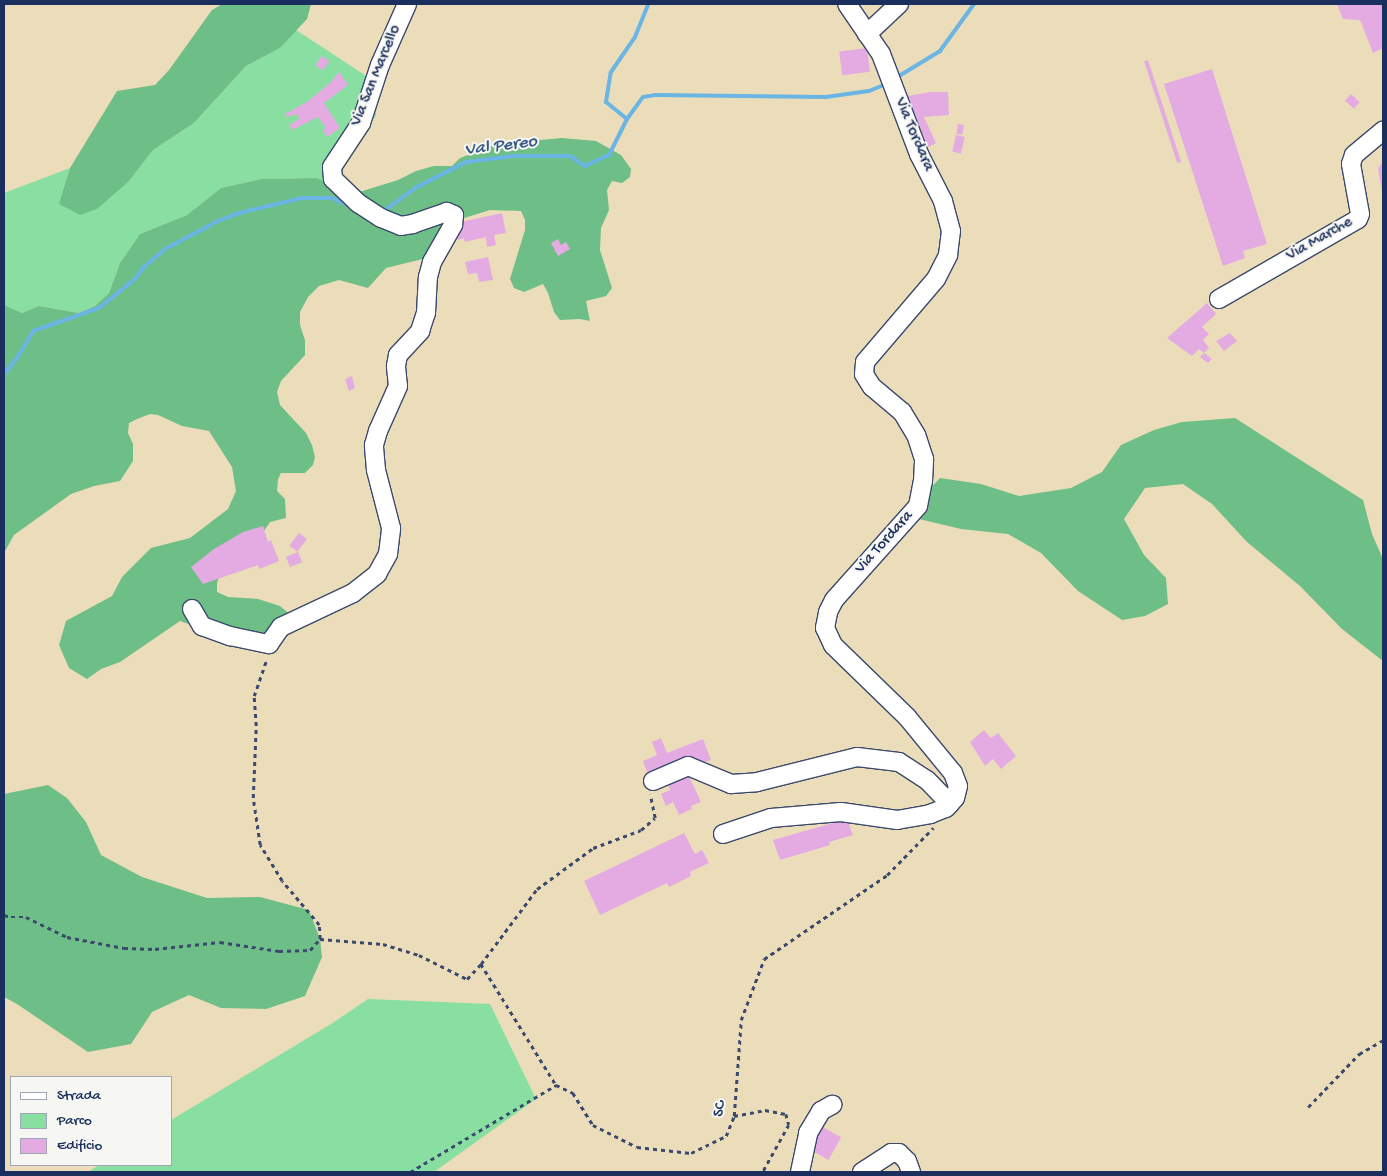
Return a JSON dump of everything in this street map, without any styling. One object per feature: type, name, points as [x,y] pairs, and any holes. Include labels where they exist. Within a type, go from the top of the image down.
[{"type":"street","name":"Via San Marcello","points":[[269,644],[281,627],[353,594],[377,574],[388,554],[391,528],[376,470],[374,445],[378,431],[398,386],[396,366],[398,355],[420,331],[426,313],[428,277],[432,262],[453,225],[454,215],[447,212],[413,224],[401,226],[381,218],[358,204],[334,179],[332,167],[362,123],[380,65],[407,4]]},
{"type":"street","name":"Via Tordara","points":[[847,4],[881,54],[919,154],[943,201],[951,231],[948,255],[936,279],[865,362],[864,374],[872,387],[902,412],[916,435],[924,459],[923,481],[918,506],[834,600],[828,612],[825,628],[833,644],[907,717],[954,774],[958,786],[954,798],[948,806]]},
{"type":"street","points":[[867,34],[899,4]]},
{"type":"street","name":"Via Marche","points":[[1219,298],[1358,219],[1360,214],[1351,164],[1354,155],[1383,131]]},
{"type":"street","points":[[192,609],[202,626],[230,636],[269,644]]},
{"type":"street","points":[[653,781],[688,766],[731,784],[757,782],[857,757],[899,762],[927,780],[948,806],[930,814],[897,820],[841,812],[771,818],[723,834]]},
{"type":"street","points":[[800,1172],[808,1133],[821,1111],[832,1105]]},
{"type":"street","points":[[862,1172],[891,1153],[900,1153],[907,1161],[911,1172]]},
{"type":"path","points":[[4,915],[26,917],[67,937],[124,948],[155,949],[220,942],[278,951],[310,950],[320,939],[319,925],[282,881],[260,845],[253,798],[256,726],[254,696],[266,668],[269,644]]},
{"type":"path","points":[[320,939],[382,944],[420,955],[466,979],[481,964],[537,889],[593,848],[641,830],[655,818],[649,798],[653,781]]},
{"type":"path","name":"SC","points":[[556,1085],[573,1093],[593,1125],[637,1147],[691,1152],[726,1136],[734,1116],[741,1020],[764,960],[887,874],[935,826],[948,806]]},
{"type":"path","points":[[410,1172],[556,1085],[481,964]]},
{"type":"path","points":[[1308,1107],[1359,1054],[1383,1040]]},
{"type":"path","points":[[734,1116],[765,1110],[786,1114],[789,1125],[763,1172]]},
{"type":"green space","points":[[222,4],[311,4],[307,19],[280,48],[246,66],[194,123],[153,150],[129,181],[97,209],[80,215],[59,204],[70,168],[117,91],[155,85],[169,70],[212,10]]},
{"type":"green space","points":[[296,30],[377,83],[376,116],[322,181],[317,178],[261,179],[221,188],[187,215],[140,234],[120,263],[109,293],[95,306],[79,313],[39,306],[22,313],[4,305],[4,193],[70,168],[60,204],[129,181],[153,150],[194,123],[246,66],[280,48]]},
{"type":"green space","points":[[562,138],[596,141],[621,155],[631,169],[630,177],[622,183],[612,181],[607,190],[609,210],[601,228],[600,250],[612,288],[606,296],[586,301],[590,321],[580,319],[560,320],[554,312],[543,284],[524,292],[514,288],[510,279],[525,230],[525,220],[521,211],[490,210],[448,223],[439,255],[386,268],[368,288],[339,280],[319,286],[308,297],[300,312],[300,325],[305,340],[305,355],[281,381],[277,392],[280,405],[306,433],[312,445],[315,457],[313,465],[305,473],[281,473],[278,479],[277,491],[285,499],[286,518],[270,522],[259,538],[222,567],[217,583],[217,592],[228,597],[258,599],[280,606],[293,617],[294,632],[259,648],[180,621],[120,662],[101,669],[87,679],[69,668],[59,645],[66,621],[112,596],[122,577],[151,548],[190,538],[228,509],[236,491],[232,467],[209,431],[182,426],[158,415],[150,414],[129,423],[128,433],[133,444],[133,461],[120,481],[94,486],[71,494],[14,535],[4,553],[4,305],[22,313],[39,306],[79,313],[95,306],[109,293],[120,263],[140,234],[187,215],[221,188],[261,179],[317,178],[353,194],[398,180],[416,171],[434,166],[452,166],[460,158],[497,144]]},
{"type":"green space","points":[[1235,418],[1363,500],[1372,534],[1383,559],[1383,661],[1342,629],[1300,586],[1247,542],[1212,504],[1183,484],[1145,488],[1124,519],[1144,555],[1166,578],[1168,604],[1145,616],[1122,620],[1078,591],[1041,553],[1008,534],[961,529],[919,519],[925,494],[940,478],[981,484],[1019,496],[1071,488],[1102,472],[1121,445],[1154,430],[1182,422]]},
{"type":"green space","points":[[48,785],[67,798],[86,822],[101,855],[142,877],[207,898],[260,897],[309,910],[320,939],[322,957],[305,996],[266,1009],[221,1008],[189,995],[152,1012],[131,1044],[88,1052],[4,997],[4,794]]},
{"type":"green space","points":[[368,999],[490,1004],[536,1099],[434,1172],[88,1172],[97,1166],[172,1166],[172,1119],[331,1024]]},
{"type":"building","points":[[1337,4],[1383,4],[1383,48],[1373,53],[1360,20],[1343,19]]},
{"type":"building","points":[[867,48],[870,72],[842,75],[839,51]]},
{"type":"building","points":[[322,56],[329,61],[323,70],[316,65]]},
{"type":"building","points":[[1148,60],[1181,162],[1177,163],[1144,61]]},
{"type":"building","points":[[1212,69],[1267,244],[1243,251],[1245,258],[1223,266],[1164,84]]},
{"type":"building","points":[[339,72],[348,85],[324,103],[340,128],[327,137],[323,130],[326,128],[318,117],[292,130],[289,125],[299,119],[297,114],[287,117],[285,114],[307,102],[330,83]]},
{"type":"building","points":[[931,92],[948,92],[949,115],[924,117],[936,143],[925,149],[912,117],[907,96]]},
{"type":"building","points":[[1351,94],[1360,102],[1354,109],[1345,101]]},
{"type":"building","points":[[958,124],[964,125],[962,135],[956,134]]},
{"type":"building","points":[[956,135],[965,137],[961,154],[952,152]]},
{"type":"building","points":[[1383,162],[1383,198],[1378,168]]},
{"type":"building","points":[[502,213],[506,233],[494,235],[496,245],[487,247],[486,237],[465,242],[464,238],[458,240],[456,233],[461,222]]},
{"type":"building","points":[[558,239],[561,245],[566,242],[570,249],[558,256],[551,243]]},
{"type":"building","points":[[488,257],[493,280],[479,282],[477,273],[468,274],[465,262]]},
{"type":"building","points":[[1207,303],[1216,314],[1202,327],[1209,334],[1203,340],[1209,348],[1204,353],[1199,349],[1192,356],[1167,338]]},
{"type":"building","points":[[1230,333],[1237,341],[1224,351],[1216,341]]},
{"type":"building","points":[[1204,353],[1212,359],[1208,363],[1200,357]]},
{"type":"building","points":[[352,376],[355,388],[349,391],[345,379]]},
{"type":"building","points":[[263,526],[268,542],[271,540],[279,561],[259,569],[258,565],[203,584],[191,567],[214,549],[243,532]]},
{"type":"building","points":[[299,533],[307,539],[297,552],[289,546]]},
{"type":"building","points":[[298,552],[302,562],[290,567],[286,557]]},
{"type":"building","points":[[984,730],[991,738],[998,733],[1016,756],[1001,769],[993,759],[985,766],[970,742]]},
{"type":"building","points":[[661,738],[667,753],[703,739],[711,760],[696,765],[693,757],[649,777],[643,761],[657,755],[652,742]]},
{"type":"building","points":[[687,772],[701,802],[691,806],[692,809],[679,815],[673,802],[666,806],[661,794],[670,790],[667,781]]},
{"type":"building","points":[[847,819],[853,835],[829,842],[830,845],[780,860],[773,840]]},
{"type":"building","points":[[684,833],[695,854],[702,850],[709,863],[690,872],[691,876],[669,887],[667,883],[600,915],[584,881]]},
{"type":"building","points":[[821,1126],[841,1137],[829,1160],[808,1149]]},
{"type":"waterway","points":[[627,119],[606,102],[611,72],[635,37],[648,4]]},
{"type":"waterway","name":"Val Pereo","points":[[894,79],[940,51],[974,4]]},
{"type":"waterway","name":"Val Pereo","points":[[381,213],[415,188],[466,162],[514,156],[570,156],[585,166],[609,155],[627,119],[643,97],[655,95],[826,97],[869,91],[886,84]]},
{"type":"waterway","name":"Val Pereo","points":[[4,374],[17,358],[33,331],[99,308],[135,279],[143,268],[165,249],[218,221],[239,213],[302,198],[331,198],[350,206]]}]
